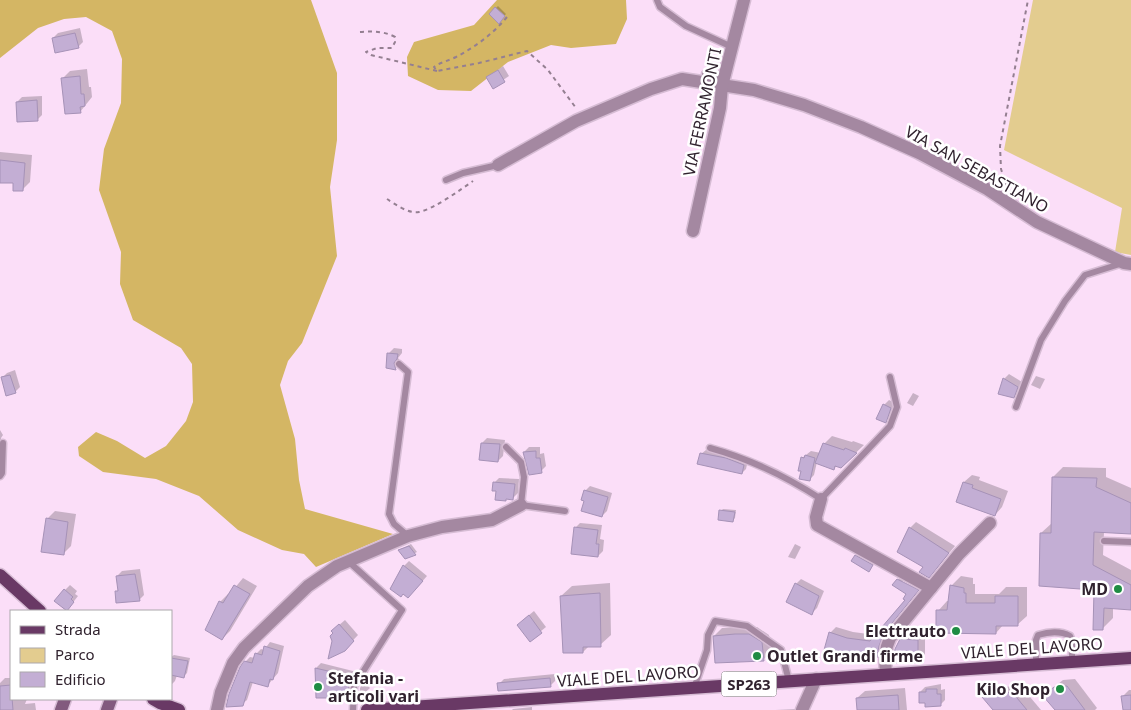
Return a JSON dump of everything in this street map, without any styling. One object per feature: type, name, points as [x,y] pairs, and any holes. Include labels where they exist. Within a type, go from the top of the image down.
[{"type":"main road","points":[[0,575],[39,610]]},
{"type":"main road","name":"VIALE DEL LAVORO","points":[[366,710],[1131,658]]},
{"type":"main road","points":[[155,700],[180,710]]},
{"type":"street","name":"VIA FERRAMONTI","points":[[693,231],[720,108],[723,81],[744,0]]},
{"type":"street","name":"VIA SAN SEBASTIANO","points":[[498,165],[583,118],[651,89],[682,79],[723,81],[804,105],[861,127],[919,153],[987,190],[1037,222],[1128,263]]},
{"type":"street","points":[[821,499],[816,517],[817,525],[932,588]]},
{"type":"street","points":[[217,710],[221,692],[233,663],[244,648],[308,586],[337,566],[408,536],[442,527],[492,520],[521,505]]},
{"type":"street","points":[[886,674],[884,655],[890,638],[959,554],[990,523]]},
{"type":"street","points":[[802,710],[816,679]]},
{"type":"lane","points":[[658,0],[660,7],[686,26],[732,47]]},
{"type":"lane","points":[[705,74],[723,81]]},
{"type":"lane","points":[[446,180],[464,173],[498,165]]},
{"type":"lane","points":[[1016,407],[1041,340],[1065,301],[1086,275],[1128,263]]},
{"type":"lane","points":[[399,364],[408,372],[389,514],[394,524],[408,536]]},
{"type":"lane","points":[[710,448],[739,456],[793,481],[821,499],[890,426],[897,407],[890,377]]},
{"type":"lane","points":[[0,476],[2,473],[3,443]]},
{"type":"lane","points":[[506,447],[522,462],[524,477],[521,505],[565,511]]},
{"type":"lane","points":[[1104,541],[1131,542]]},
{"type":"lane","points":[[349,562],[402,610],[354,686],[353,710]]},
{"type":"lane","points":[[694,688],[707,650],[708,635],[715,621],[747,626],[782,650],[789,681]]},
{"type":"lane","points":[[1036,664],[1036,640],[1038,635],[1044,633],[1064,633],[1070,636],[1072,642],[1072,661]]},
{"type":"path","points":[[1008,188],[1002,169],[1000,146],[1028,0]]},
{"type":"path","points":[[436,71],[434,67],[440,62],[469,50],[487,37],[507,17]]},
{"type":"path","points":[[360,32],[388,33],[395,37],[392,48],[377,48],[366,52],[371,55],[436,71],[445,71],[527,51],[548,70],[583,118]]},
{"type":"path","points":[[387,199],[406,210],[418,212],[450,197],[477,177]]},
{"type":"green space","points":[[1033,0],[1131,0],[1131,255],[1115,252],[1122,208],[1004,150]]},
{"type":"shaded area","points":[[0,0],[311,0],[337,73],[337,140],[330,187],[337,256],[302,343],[288,361],[280,385],[295,439],[299,480],[305,509],[393,534],[316,567],[304,554],[282,550],[238,530],[199,496],[156,479],[103,472],[79,456],[78,447],[96,432],[117,441],[145,458],[166,446],[186,421],[193,402],[192,364],[181,348],[133,320],[120,284],[121,252],[99,190],[104,149],[121,103],[122,59],[112,31],[86,17],[64,19],[38,28],[0,58]]},
{"type":"shaded area","points":[[497,0],[626,0],[627,19],[616,44],[571,48],[551,45],[508,62],[471,91],[438,90],[408,76],[407,57],[414,42],[474,25]]},
{"type":"building","points":[[495,7],[505,16],[499,24],[489,14]]},
{"type":"building","points":[[75,33],[79,48],[55,53],[52,38]]},
{"type":"building","points":[[498,70],[505,82],[493,89],[486,77]]},
{"type":"building","points":[[80,76],[81,94],[84,94],[85,106],[80,107],[81,113],[65,114],[61,78]]},
{"type":"building","points":[[37,100],[38,121],[17,122],[16,102]]},
{"type":"building","points":[[0,160],[25,163],[23,191],[13,191],[13,183],[0,183]]},
{"type":"building","points":[[387,353],[398,354],[394,363],[396,370],[386,368]]},
{"type":"building","points":[[10,375],[16,393],[6,396],[1,377]]},
{"type":"building","points":[[1003,378],[1018,387],[1014,398],[998,394]]},
{"type":"building","points":[[883,404],[891,408],[886,423],[876,419]]},
{"type":"building","points":[[481,443],[500,444],[498,462],[479,460]]},
{"type":"building","points":[[823,443],[857,453],[841,468],[835,466],[834,470],[815,463]]},
{"type":"building","points":[[536,451],[536,458],[540,458],[542,473],[529,475],[523,452]]},
{"type":"building","points":[[700,453],[726,458],[744,465],[742,474],[697,464]]},
{"type":"building","points":[[805,455],[815,458],[810,481],[799,479],[801,471],[798,471],[801,457],[804,458]]},
{"type":"building","points":[[1052,477],[1097,478],[1096,487],[1131,503],[1131,534],[1094,532],[1093,565],[1131,585],[1131,610],[1104,608],[1103,630],[1093,630],[1094,590],[1039,586],[1040,533],[1051,533]]},
{"type":"building","points":[[493,482],[515,484],[513,500],[495,500],[496,491],[492,491]]},
{"type":"building","points":[[963,482],[973,485],[972,488],[1001,499],[995,516],[956,502]]},
{"type":"building","points":[[584,490],[608,497],[602,517],[581,511],[584,501],[581,500]]},
{"type":"building","points":[[719,510],[735,512],[733,522],[718,520]]},
{"type":"building","points":[[46,518],[68,522],[64,555],[41,552]]},
{"type":"building","points":[[574,527],[598,530],[596,544],[599,544],[598,557],[571,554]]},
{"type":"building","points":[[909,527],[949,553],[929,578],[919,572],[923,567],[897,552]]},
{"type":"building","points":[[409,546],[416,555],[405,559],[398,550]]},
{"type":"building","points":[[855,555],[873,565],[869,572],[851,561]]},
{"type":"building","points":[[403,565],[423,581],[408,598],[403,594],[401,597],[390,589]]},
{"type":"building","points":[[135,574],[140,601],[116,603],[115,591],[118,591],[116,576]]},
{"type":"building","points":[[897,579],[919,590],[884,633],[877,658],[842,659],[841,655],[824,650],[829,632],[847,638],[870,641],[905,600],[903,599],[906,594],[892,585]]},
{"type":"building","points":[[795,583],[819,596],[812,615],[786,602]]},
{"type":"building","points":[[234,585],[250,594],[222,640],[205,630],[219,601],[223,603]]},
{"type":"building","points":[[950,585],[964,588],[966,603],[995,603],[995,596],[1018,596],[1018,626],[996,626],[996,634],[936,633],[936,610],[947,610]]},
{"type":"building","points":[[64,589],[73,597],[71,599],[74,602],[66,610],[54,601]]},
{"type":"building","points":[[600,593],[601,647],[583,647],[583,653],[563,653],[560,596]]},
{"type":"building","points":[[529,615],[542,633],[530,642],[517,625]]},
{"type":"building","points":[[339,624],[354,641],[345,651],[328,659],[332,641],[330,636],[333,633],[331,631]]},
{"type":"building","points":[[749,634],[762,642],[764,661],[715,663],[713,636]]},
{"type":"building","points":[[900,639],[918,640],[918,663],[893,663],[895,649]]},
{"type":"building","points":[[264,646],[280,651],[273,680],[270,679],[268,687],[250,682],[243,706],[226,707],[240,667],[244,661],[252,663],[255,653],[262,655]]},
{"type":"building","points":[[172,658],[188,661],[184,678],[172,675]]},
{"type":"building","points":[[315,668],[354,677],[349,685],[348,697],[329,692],[329,698],[316,698]]},
{"type":"building","points":[[550,678],[551,687],[498,691],[497,683]]},
{"type":"building","points":[[10,685],[10,700],[12,700],[13,710],[0,710],[0,686]]},
{"type":"building","points":[[1067,686],[1085,710],[1055,710],[1043,696],[1054,687]]},
{"type":"building","points":[[926,689],[937,689],[937,694],[941,694],[941,706],[925,707],[925,703],[919,703],[919,692],[926,692]]},
{"type":"building","points":[[1012,692],[1027,710],[993,710],[982,697]]},
{"type":"building","points":[[898,695],[899,710],[857,710],[856,698]]},
{"type":"building","points":[[1131,695],[1131,710],[1123,710],[1121,696]]},
{"type":"place","name":"MD","points":[[1118,589]]},
{"type":"place","name":"Elettrauto","points":[[956,631]]},
{"type":"place","name":"Outlet Grandi firme","points":[[757,656]]},
{"type":"place","name":"Stefania - articoli vari","points":[[318,687]]},
{"type":"place","name":"Kilo Shop","points":[[1060,689]]}]
